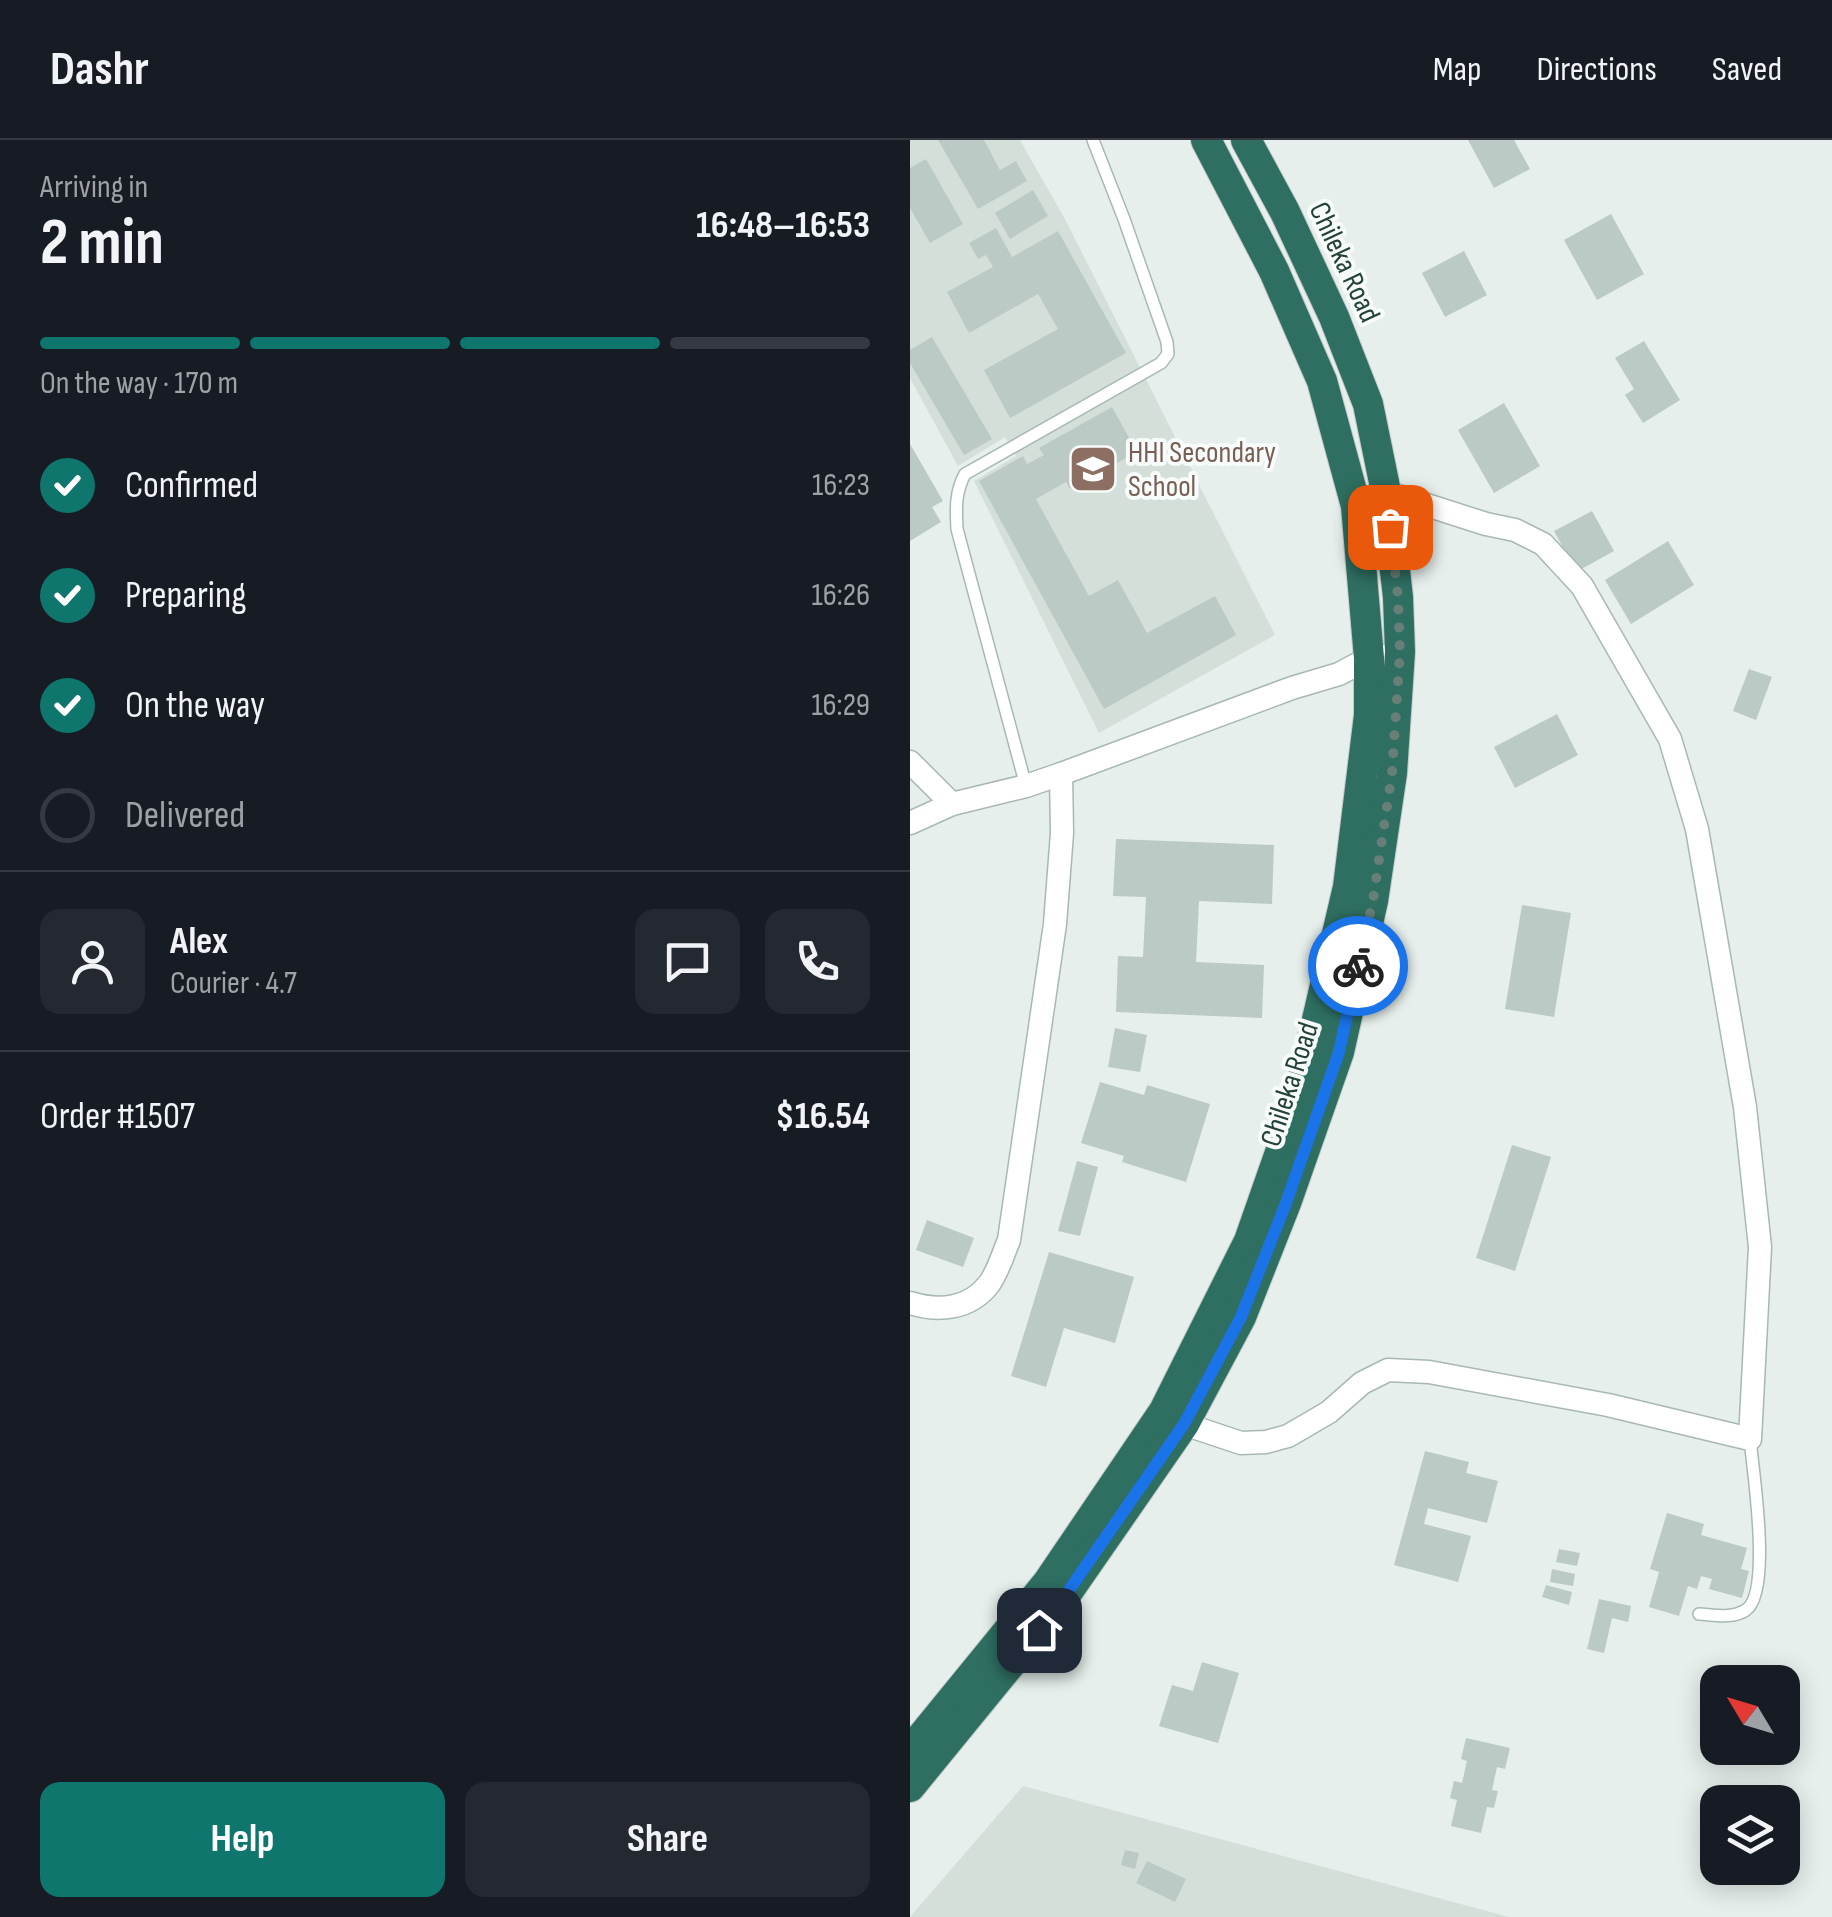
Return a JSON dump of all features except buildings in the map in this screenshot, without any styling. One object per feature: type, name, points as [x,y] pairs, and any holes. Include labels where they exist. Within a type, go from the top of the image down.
[{"type":"highway","points":[[910,1752],[1048,1582],[1164,1411],[1249,1241],[1298,1101],[1348,886],[1369,715],[1369,658],[1356,506],[1322,382],[1274,272],[1206,140]]},
{"type":"highway","name":"Chileka Road","points":[[910,1786],[1058,1606],[1184,1424],[1241,1317],[1339,1052],[1373,900],[1392,773],[1400,652],[1386,492],[1368,404],[1334,317],[1246,140]]},
{"type":"street","points":[[1184,1424],[1242,1443],[1266,1442],[1288,1436],[1329,1412],[1362,1383],[1388,1370],[1429,1372],[1590,1402],[1750,1439],[1760,1246],[1745,1107],[1697,829],[1670,738],[1582,586],[1544,544],[1515,530],[1386,492]]},
{"type":"street","points":[[910,823],[952,804],[1026,786],[1340,674],[1369,658],[1400,652]]},
{"type":"street","points":[[910,762],[952,804]]},
{"type":"street","points":[[910,1303],[946,1308],[971,1302],[990,1283],[1009,1240],[1055,924],[1062,833],[1061,774]]},
{"type":"lane","points":[[1026,786],[957,530],[956,504],[958,486],[965,474],[1161,363],[1168,354],[1124,219],[1092,140]]},
{"type":"lane","points":[[1699,1614],[1734,1616],[1750,1608],[1757,1595],[1758,1530],[1750,1439]]},
{"type":"shaded area","name":"HHI Secondary School","points":[[910,140],[1020,140],[1066,221],[1275,635],[1099,733],[974,481],[1016,456],[1005,437],[958,466],[910,378]]},
{"type":"shaded area","points":[[1023,1786],[1509,1917],[910,1917]]},
{"type":"way so far","points":[[1358,966],[1373,900],[1392,773],[1400,652],[1390,527]]},
{"type":"place","name":"HHI Secondary School","points":[[1093,469]]},
{"type":"route","points":[[1039,1630],[1184,1424],[1241,1317],[1339,1052],[1358,966]]}]
